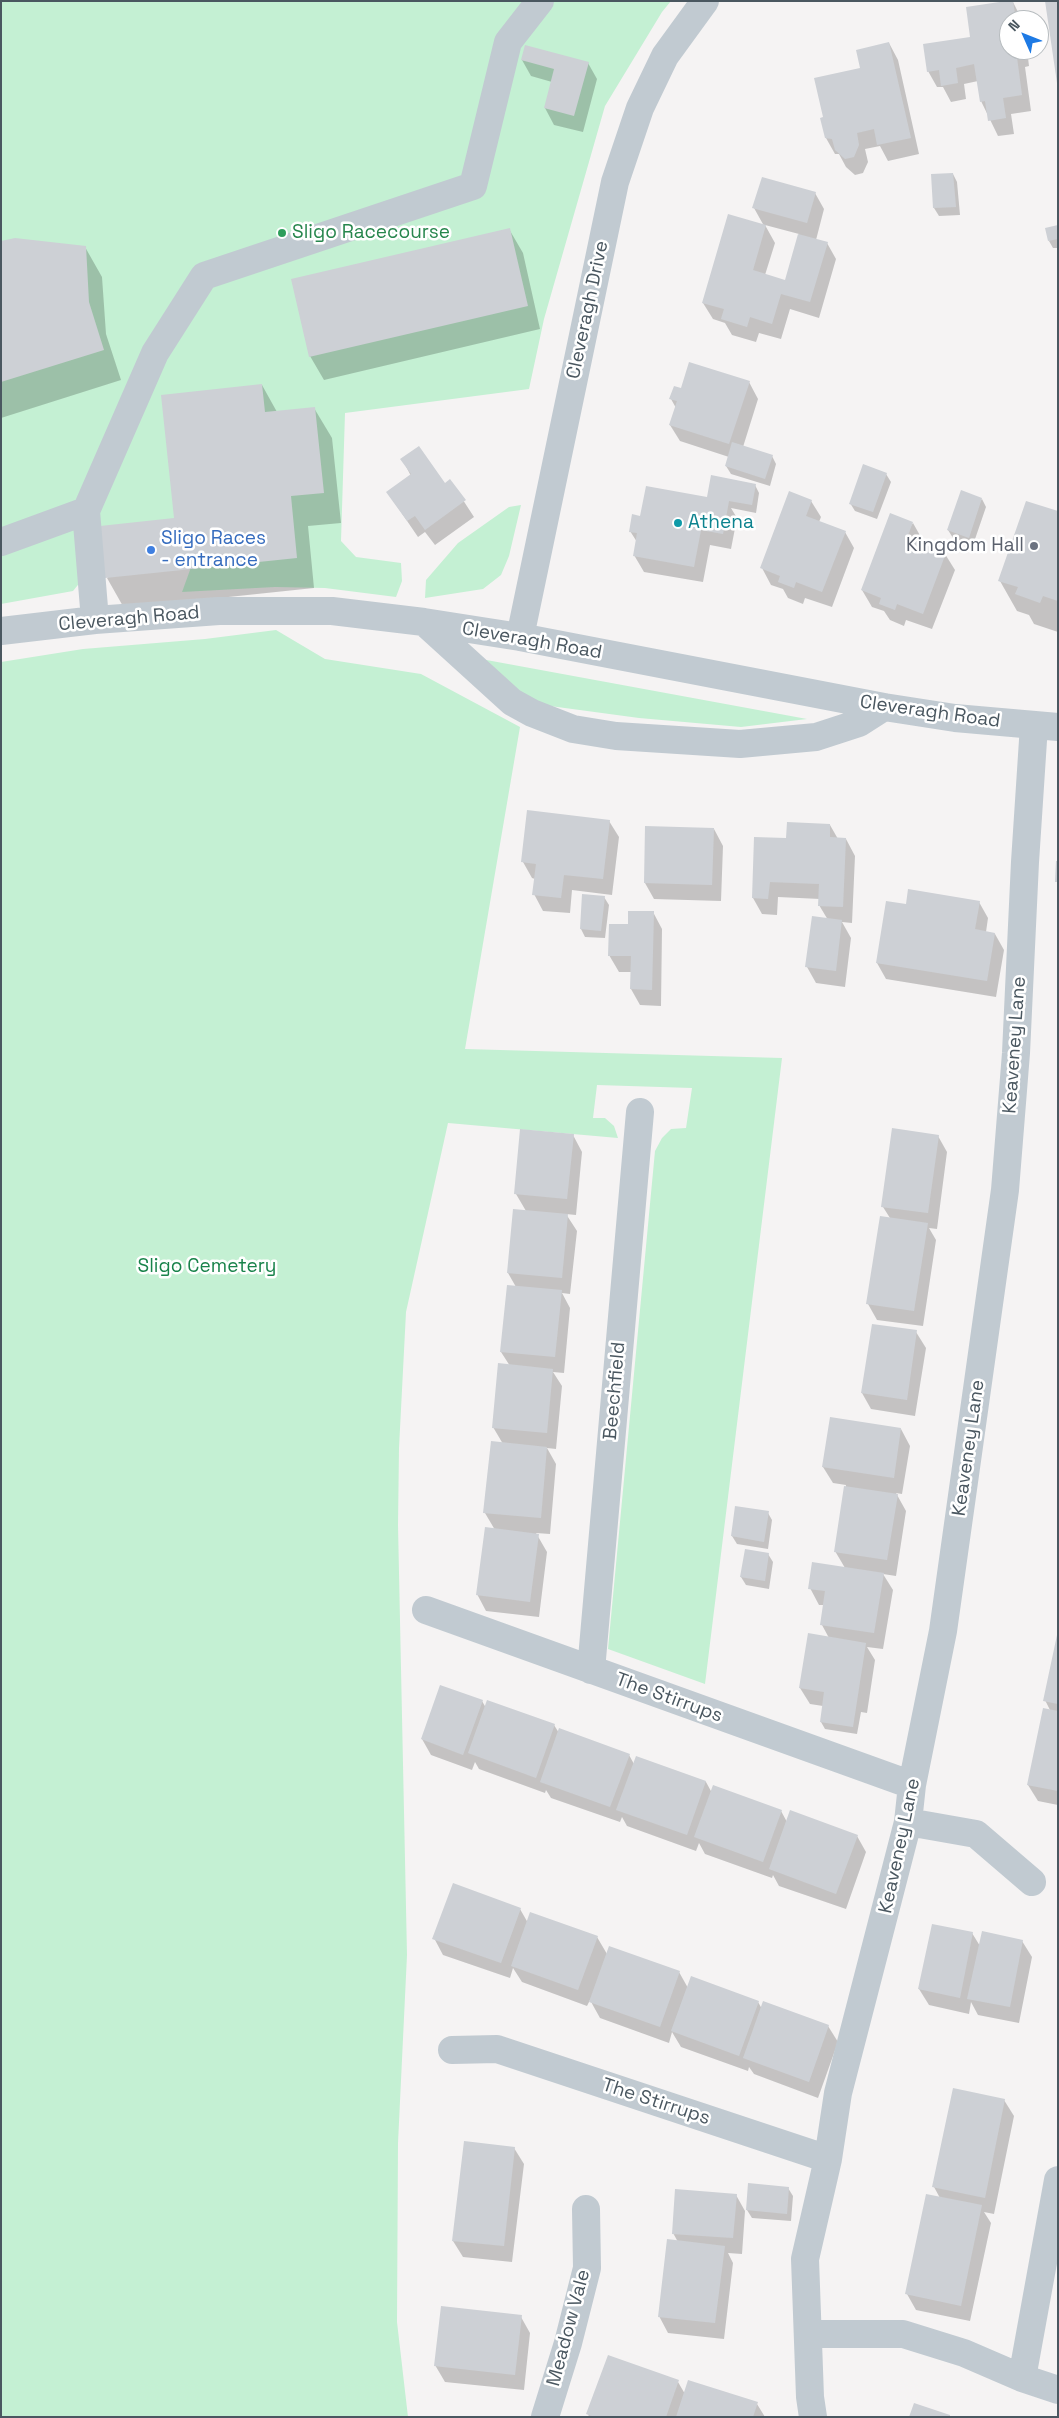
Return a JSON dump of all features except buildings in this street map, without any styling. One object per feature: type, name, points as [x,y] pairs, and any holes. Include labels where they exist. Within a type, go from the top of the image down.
[{"type":"street","points":[[95,620],[86,511],[155,353],[204,276],[473,186],[508,42],[540,1]]},
{"type":"street","name":"Cleveragh Drive","points":[[520,638],[615,182],[640,108],[664,56],[705,1]]},
{"type":"street","points":[[1,542],[86,511]]},
{"type":"street","name":"Cleveragh Road","points":[[1,631],[95,620],[219,611],[332,611],[424,622],[520,638],[884,707],[955,718],[1046,726]]},
{"type":"street","points":[[424,622],[512,702],[532,713],[573,729],[616,736],[740,744],[816,737],[859,723],[884,707]]},
{"type":"street","name":"Keaveney Lane","points":[[828,2159],[838,2093],[908,1822],[912,1785],[944,1631],[1005,1190],[1016,1053],[1025,862],[1046,726]]},
{"type":"street","name":"Beechfield","points":[[591,1670],[640,1112]]},
{"type":"street","name":"The Stirrups","points":[[426,1610],[912,1785]]},
{"type":"street","points":[[908,1822],[976,1834],[1032,1882]]},
{"type":"street","name":"The Stirrups","points":[[452,2050],[497,2049],[828,2159]]},
{"type":"street","points":[[814,2417],[810,2397],[805,2259],[828,2159]]},
{"type":"street","points":[[1022,2378],[1058,2180]]},
{"type":"street","name":"Meadow Vale","points":[[546,2417],[568,2343],[587,2268],[586,2209]]},
{"type":"street","points":[[808,2334],[903,2334],[964,2353],[1022,2378],[1058,2390]]},
{"type":"green space","name":"Sligo Racecourse","points":[[1,1],[671,1],[662,12],[605,106],[544,319],[529,389],[345,413],[341,541],[356,557],[401,563],[402,581],[396,597],[325,588],[275,587],[182,592],[190,570],[181,546],[99,559],[73,591],[1,604]]},
{"type":"green space","points":[[521,505],[509,556],[501,575],[483,589],[425,598],[426,580],[458,543],[509,507]]},
{"type":"green space","name":"Sligo Cemetery","points":[[276,630],[325,659],[421,674],[520,727],[465,1049],[782,1058],[705,1684],[608,1649],[655,1151],[662,1138],[671,1129],[686,1128],[692,1088],[597,1085],[593,1118],[605,1118],[614,1126],[618,1138],[448,1123],[406,1312],[399,1448],[398,1525],[407,1955],[398,2143],[397,2322],[408,2417],[1,2417],[1,662],[83,649],[205,639]]},
{"type":"green space","points":[[481,659],[807,719],[741,727],[639,718],[550,706],[520,694]]},
{"type":"place","name":"Sligo Racecourse","points":[[282,233]]},
{"type":"place","name":"Athena","points":[[678,523]]},
{"type":"place","name":"Kingdom Hall","points":[[1034,546]]},
{"type":"place","name":"Sligo Races - entrance","points":[[151,550]]}]
